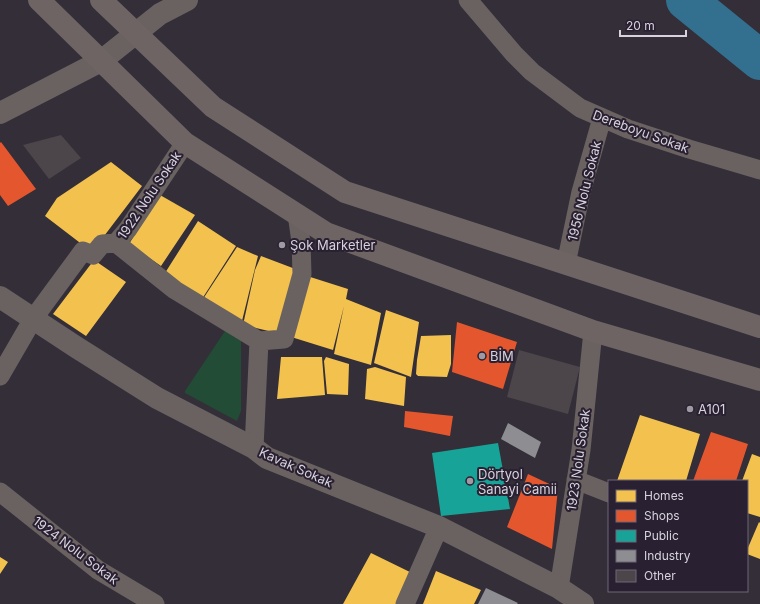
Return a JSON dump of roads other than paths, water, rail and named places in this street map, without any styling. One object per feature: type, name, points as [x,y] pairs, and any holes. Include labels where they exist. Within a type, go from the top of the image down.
[{"type":"main road","points":[[39,0],[186,143],[326,233],[593,331],[760,380]]},
{"type":"main road","points":[[101,0],[213,107],[345,192],[760,327]]},
{"type":"street","points":[[0,113],[101,61],[160,14],[187,0]]},
{"type":"street","name":"Dereboyu Sokak","points":[[468,0],[514,54],[532,72],[580,108],[628,129],[760,170]]},
{"type":"street","name":"1956 Nolu Sokak","points":[[566,264],[582,192],[602,118]]},
{"type":"street","name":"1922 Nolu Sokak","points":[[186,143],[128,229],[116,243],[175,290],[259,341]]},
{"type":"street","points":[[254,448],[259,341],[284,339],[302,274],[301,242],[297,214]]},
{"type":"street","points":[[0,376],[33,319],[83,251],[93,255],[102,244],[116,243]]},
{"type":"street","name":"Kavak Sokak","points":[[0,297],[157,398],[254,448],[267,458],[439,527],[559,588],[583,604]]},
{"type":"street","name":"1923 Nolu Sokak","points":[[559,588],[581,450],[593,331]]},
{"type":"street","points":[[576,480],[608,493]]},
{"type":"street","name":"1924 Nolu Sokak","points":[[0,492],[98,570],[154,604]]},
{"type":"street","points":[[405,604],[439,527]]},
{"type":"waterway","points":[[686,0],[760,60]]},
{"type":"place","name":"Şok Marketler","points":[[282,245]]},
{"type":"place","name":"BİM","points":[[482,356]]},
{"type":"place","name":"A101","points":[[690,409]]},
{"type":"place","name":"Dörtyol Sanayi Camii","points":[[470,481]]}]
